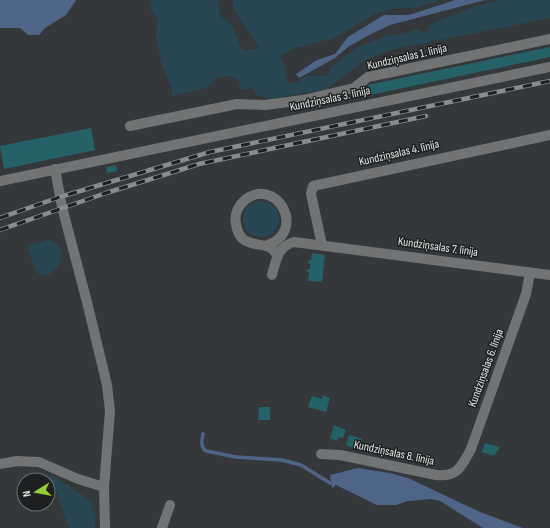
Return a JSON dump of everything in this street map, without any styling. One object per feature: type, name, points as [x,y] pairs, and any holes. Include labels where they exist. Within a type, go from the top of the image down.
[{"type":"street","name":"Kundziņsalas 1. līnija","points":[[130,126],[237,104],[265,105],[303,100],[354,88],[368,77],[550,39]]},
{"type":"street","name":"Kundziņsalas 3. līnija","points":[[0,181],[550,67]]},
{"type":"street","name":"Kundziņsalas 4. līnija","points":[[322,245],[311,194],[313,186],[550,135]]},
{"type":"street","points":[[55,169],[62,208],[107,385],[110,411],[104,487],[105,528]]},
{"type":"street","points":[[265,194],[280,202],[284,208],[287,216],[284,233],[279,239],[268,245],[251,244],[244,240],[236,225],[237,209],[249,197],[265,194]]},
{"type":"street","points":[[284,233],[288,240],[294,242]]},
{"type":"street","name":"Kundziņsalas 7. līnija","points":[[294,242],[550,275]]},
{"type":"street","points":[[272,275],[277,256],[282,248],[294,242]]},
{"type":"street","points":[[268,245],[275,251],[277,256]]},
{"type":"street","name":"Kundziņsalas 6. līnija","points":[[460,469],[474,442],[526,294],[530,273]]},
{"type":"street","name":"Kundziņsalas 8. līnija","points":[[321,454],[340,455],[445,476],[460,469]]},
{"type":"street","points":[[0,464],[16,461],[39,462],[78,479],[104,487]]},
{"type":"street","points":[[162,528],[170,505]]},
{"type":"shaded area","points":[[152,0],[218,0],[220,16],[233,26],[241,48],[246,51],[259,48],[233,8],[234,0],[439,0],[415,8],[396,8],[373,15],[334,38],[295,48],[280,56],[284,64],[287,81],[293,84],[307,76],[327,76],[331,67],[358,47],[388,35],[403,34],[417,29],[427,33],[429,25],[476,6],[500,0],[550,0],[550,18],[390,50],[364,61],[327,89],[271,99],[257,95],[252,88],[240,90],[239,81],[231,76],[216,78],[206,88],[172,96],[171,86],[162,65],[156,36],[157,18],[150,7]]},
{"type":"shaded area","points":[[264,201],[274,206],[278,212],[278,226],[274,232],[268,236],[258,237],[248,232],[244,226],[243,216],[248,206],[254,202]]},
{"type":"shaded area","points":[[47,240],[59,247],[61,258],[55,270],[50,274],[43,276],[36,272],[27,246]]},
{"type":"shaded area","points":[[56,478],[90,500],[93,504],[91,506],[96,517],[94,528],[69,528],[56,491]]},
{"type":"water","points":[[0,0],[76,0],[66,15],[45,28],[39,35],[28,35],[20,28],[0,28]]},
{"type":"water","points":[[455,0],[485,0],[390,25],[348,47],[335,58],[299,78],[296,74],[317,60],[335,54],[348,37],[384,15],[409,15]]},
{"type":"water","points":[[358,468],[390,473],[408,478],[480,512],[523,528],[483,528],[440,501],[431,499],[408,501],[396,505],[377,505],[336,485],[332,488],[330,475]]},
{"type":"building","points":[[550,47],[550,57],[370,95],[368,85]]},
{"type":"building","points":[[91,128],[95,150],[4,169],[0,146]]},
{"type":"building","points":[[116,165],[117,171],[107,173],[106,167]]},
{"type":"building","points":[[312,253],[325,255],[322,282],[308,281],[309,272],[307,272],[307,269],[310,269],[310,264],[308,263],[308,260],[311,260]]},
{"type":"building","points":[[323,395],[330,398],[326,412],[308,407],[312,396],[322,399]]},
{"type":"building","points":[[259,407],[270,407],[270,420],[258,420]]},
{"type":"building","points":[[334,425],[346,430],[343,438],[339,437],[337,441],[330,438]]},
{"type":"building","points":[[349,435],[362,439],[358,450],[346,445]]},
{"type":"building","points":[[485,443],[500,447],[494,456],[482,452]]},
{"type":"waterway","points":[[203,434],[202,445],[206,451],[236,457],[282,460],[301,465],[330,483]]},
{"type":"railway","points":[[0,218],[60,197],[210,152],[550,81]]},
{"type":"railway","points":[[0,230],[106,193],[199,164],[426,116]]}]
